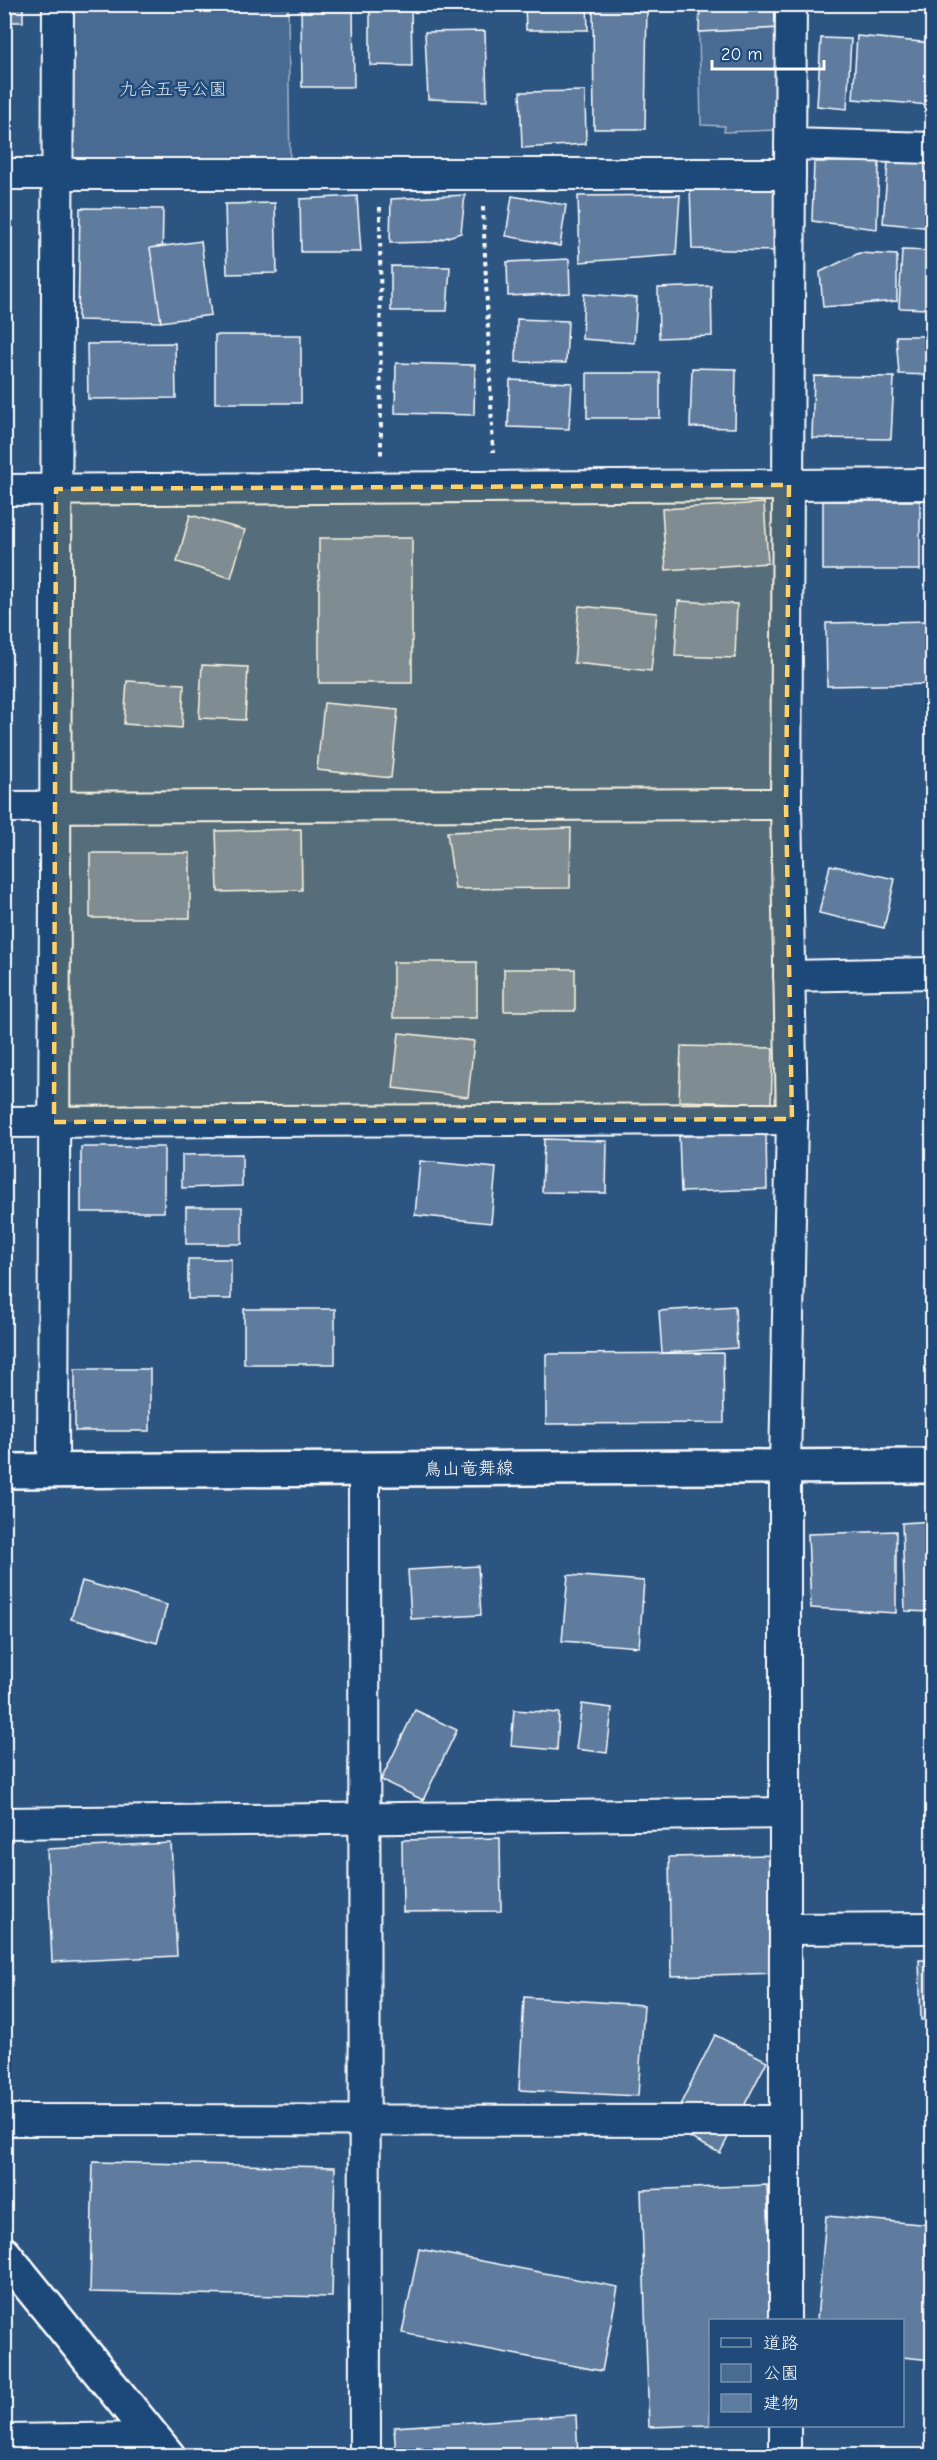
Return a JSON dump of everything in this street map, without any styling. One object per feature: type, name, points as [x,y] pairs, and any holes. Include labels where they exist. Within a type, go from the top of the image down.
[{"type":"main road","name":"鳥山竜舞線","points":[[4,1471],[933,1466]]},
{"type":"main road","points":[[4,2254],[160,2447]]},
{"type":"street","points":[[53,1471],[58,4]]},
{"type":"street","points":[[785,2319],[784,1466],[792,1119],[786,804],[791,4]]},
{"type":"street","points":[[790,144],[933,148]]},
{"type":"street","points":[[4,174],[790,174]]},
{"type":"street","points":[[4,490],[933,484]]},
{"type":"street","points":[[4,807],[786,804]]},
{"type":"street","points":[[789,976],[933,973]]},
{"type":"street","points":[[4,1122],[792,1119]]},
{"type":"street","points":[[364,1470],[365,2456]]},
{"type":"street","points":[[4,1823],[785,1813]]},
{"type":"street","points":[[785,1929],[933,1928]]},
{"type":"street","points":[[4,2120],[785,2121]]},
{"type":"street","points":[[785,2427],[785,2456]]},
{"type":"street","points":[[4,2440],[160,2447]]},
{"type":"path","points":[[380,174],[381,488]]},
{"type":"path","points":[[481,174],[495,487]]},
{"type":"highlighted area","points":[[789,485],[786,804],[792,1119],[54,1122],[56,489]]},
{"type":"green space","name":"九合五号公園","points":[[58,5],[288,5],[290,174],[57,173]]},
{"type":"green space","points":[[781,28],[779,130],[724,132],[725,126],[701,125],[699,32]]},
{"type":"building","points":[[4,4],[23,4],[23,22],[4,22]]},
{"type":"building","points":[[301,4],[353,4],[354,87],[302,87]]},
{"type":"building","points":[[370,4],[411,4],[412,66],[370,65]]},
{"type":"building","points":[[425,4],[480,4],[480,11],[425,11]]},
{"type":"building","points":[[525,4],[587,4],[588,30],[526,30]]},
{"type":"building","points":[[593,4],[647,4],[645,129],[594,129]]},
{"type":"building","points":[[700,4],[780,4],[781,28],[699,32]]},
{"type":"building","points":[[485,31],[487,101],[428,99],[425,32]]},
{"type":"building","points":[[857,36],[932,43],[930,105],[853,99]]},
{"type":"building","points":[[821,38],[851,39],[847,109],[817,106]]},
{"type":"building","points":[[585,91],[586,144],[522,148],[520,92]]},
{"type":"building","points":[[932,160],[932,228],[883,223],[888,162]]},
{"type":"building","points":[[814,162],[879,162],[877,229],[812,221]]},
{"type":"building","points":[[690,186],[776,186],[776,251],[692,249]]},
{"type":"building","points":[[465,195],[461,233],[432,242],[390,243],[391,199]]},
{"type":"building","points":[[680,195],[676,255],[580,262],[578,196]]},
{"type":"building","points":[[357,196],[361,252],[301,252],[300,199]]},
{"type":"building","points":[[512,196],[566,205],[560,246],[506,236]]},
{"type":"building","points":[[275,203],[277,273],[227,274],[225,204]]},
{"type":"building","points":[[80,208],[163,209],[161,322],[78,320]]},
{"type":"building","points":[[201,241],[211,315],[161,322],[150,248]]},
{"type":"building","points":[[902,250],[932,251],[932,301],[929,309],[899,308]]},
{"type":"building","points":[[859,253],[897,255],[897,301],[823,307],[820,272]]},
{"type":"building","points":[[569,259],[570,293],[508,296],[507,262]]},
{"type":"building","points":[[391,266],[450,267],[447,311],[391,311]]},
{"type":"building","points":[[711,286],[712,336],[659,338],[658,288]]},
{"type":"building","points":[[584,294],[637,298],[634,343],[582,339]]},
{"type":"building","points":[[517,319],[568,321],[566,363],[516,362]]},
{"type":"building","points":[[215,335],[301,335],[301,403],[215,403]]},
{"type":"building","points":[[896,336],[932,336],[932,375],[899,374]]},
{"type":"building","points":[[175,343],[176,398],[88,399],[87,344]]},
{"type":"building","points":[[396,363],[475,365],[474,415],[395,413]]},
{"type":"building","points":[[692,368],[736,369],[735,428],[690,427]]},
{"type":"building","points":[[587,373],[660,373],[660,418],[587,418]]},
{"type":"building","points":[[814,376],[894,377],[891,439],[812,438]]},
{"type":"building","points":[[510,380],[572,383],[569,429],[508,427]]},
{"type":"building","points":[[823,501],[920,501],[920,570],[823,570]]},
{"type":"building","points":[[764,503],[768,563],[666,570],[662,509]]},
{"type":"building","points":[[190,515],[245,530],[231,578],[177,562]]},
{"type":"building","points":[[319,538],[412,538],[412,683],[319,683]]},
{"type":"building","points":[[678,601],[737,604],[735,658],[675,656]]},
{"type":"building","points":[[579,606],[657,613],[651,671],[574,663]]},
{"type":"building","points":[[932,621],[932,684],[827,686],[826,623]]},
{"type":"building","points":[[202,665],[248,667],[245,720],[199,718]]},
{"type":"building","points":[[127,681],[184,684],[182,728],[124,724]]},
{"type":"building","points":[[324,703],[398,710],[391,778],[317,770]]},
{"type":"building","points":[[571,828],[570,888],[455,889],[447,832]]},
{"type":"building","points":[[301,829],[302,890],[218,892],[216,831]]},
{"type":"building","points":[[90,853],[190,853],[190,918],[90,918]]},
{"type":"building","points":[[830,865],[895,879],[884,928],[819,913]]},
{"type":"building","points":[[393,962],[477,962],[477,1018],[393,1018]]},
{"type":"building","points":[[504,969],[575,969],[575,1011],[504,1011]]},
{"type":"building","points":[[399,1033],[474,1041],[468,1097],[393,1088]]},
{"type":"building","points":[[681,1046],[773,1048],[771,1104],[679,1101]]},
{"type":"building","points":[[766,1134],[767,1189],[681,1192],[679,1136]]},
{"type":"building","points":[[544,1139],[607,1141],[606,1193],[542,1192]]},
{"type":"building","points":[[81,1147],[164,1147],[164,1212],[81,1212]]},
{"type":"building","points":[[242,1154],[242,1186],[182,1188],[182,1155]]},
{"type":"building","points":[[420,1161],[496,1168],[491,1223],[415,1215]]},
{"type":"building","points":[[186,1207],[242,1207],[242,1244],[186,1244]]},
{"type":"building","points":[[188,1259],[231,1259],[231,1299],[188,1299]]},
{"type":"building","points":[[735,1306],[737,1348],[662,1353],[659,1311]]},
{"type":"building","points":[[244,1309],[335,1309],[335,1364],[244,1364]]},
{"type":"building","points":[[723,1353],[724,1423],[546,1424],[546,1354]]},
{"type":"building","points":[[75,1369],[150,1369],[150,1431],[75,1431]]},
{"type":"building","points":[[932,1521],[932,1612],[905,1611],[902,1523]]},
{"type":"building","points":[[896,1531],[896,1613],[811,1608],[808,1534]]},
{"type":"building","points":[[478,1566],[481,1615],[411,1619],[408,1570]]},
{"type":"building","points":[[568,1575],[644,1581],[639,1647],[562,1641]]},
{"type":"building","points":[[82,1581],[167,1605],[157,1643],[71,1619]]},
{"type":"building","points":[[582,1704],[612,1708],[607,1753],[576,1749]]},
{"type":"building","points":[[415,1710],[457,1730],[423,1800],[381,1780]]},
{"type":"building","points":[[514,1710],[559,1713],[557,1750],[511,1746]]},
{"type":"building","points":[[500,1838],[501,1911],[403,1912],[402,1840]]},
{"type":"building","points":[[171,1843],[177,1956],[52,1962],[47,1849]]},
{"type":"building","points":[[777,1855],[779,1973],[671,1976],[669,1857]]},
{"type":"building","points":[[919,1960],[932,1960],[932,2020],[921,2020]]},
{"type":"building","points":[[524,1997],[644,2005],[638,2096],[519,2090]]},
{"type":"building","points":[[715,2035],[767,2061],[720,2153],[669,2127]]},
{"type":"building","points":[[93,2162],[335,2167],[332,2297],[90,2292]]},
{"type":"building","points":[[767,2185],[772,2319],[709,2319],[709,2425],[649,2427],[641,2190]]},
{"type":"building","points":[[826,2216],[932,2225],[932,2360],[904,2357],[904,2319],[817,2319]]},
{"type":"building","points":[[419,2249],[618,2287],[602,2371],[402,2333]]},
{"type":"building","points":[[576,2415],[578,2456],[396,2456],[394,2427]]},
{"type":"building","points":[[820,2449],[892,2456],[820,2456]]}]
